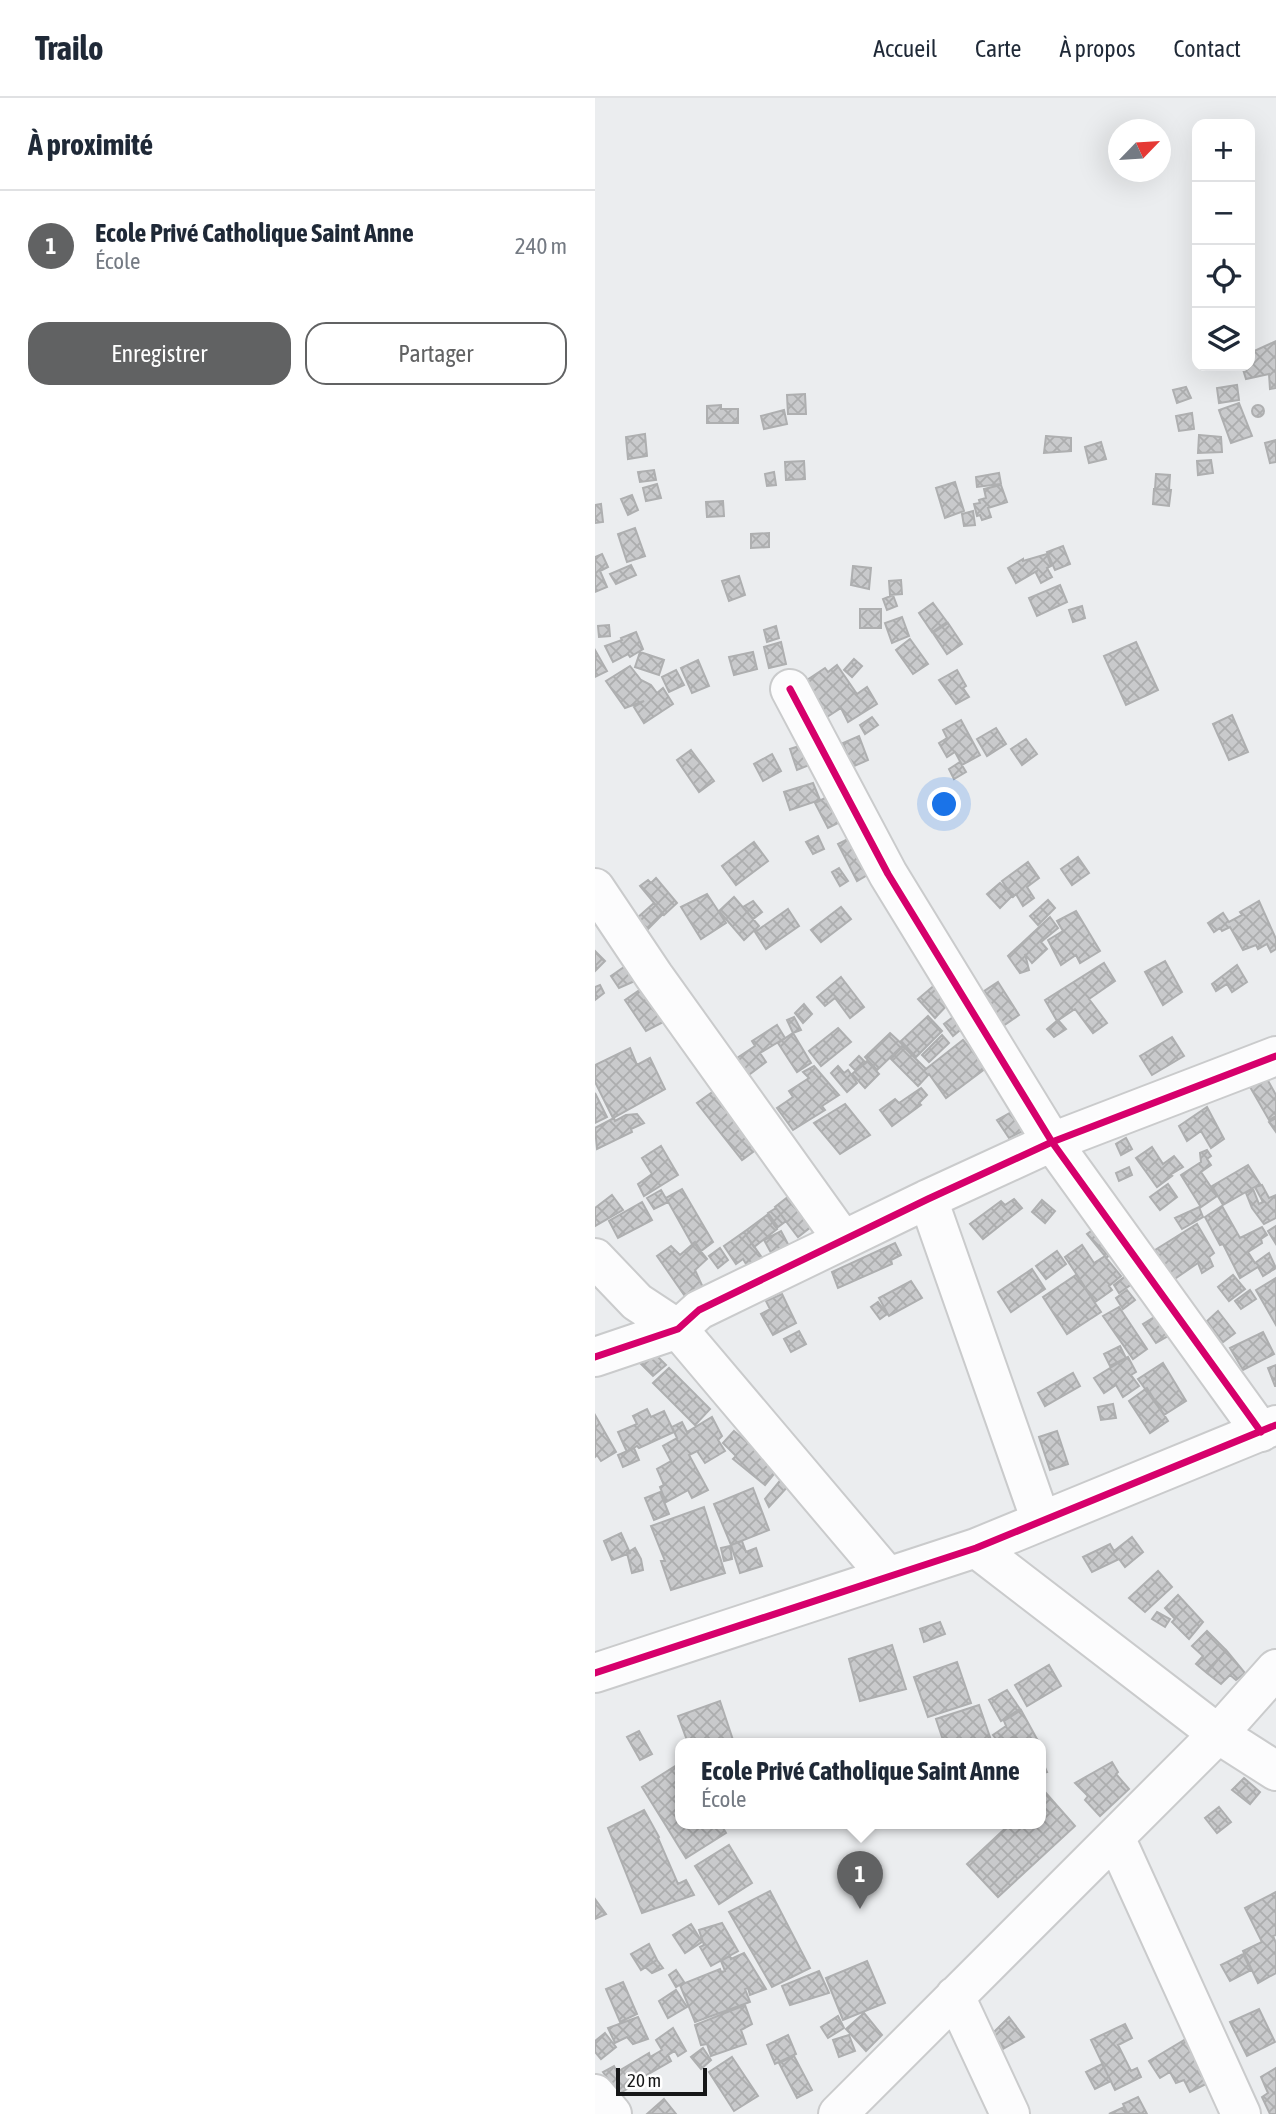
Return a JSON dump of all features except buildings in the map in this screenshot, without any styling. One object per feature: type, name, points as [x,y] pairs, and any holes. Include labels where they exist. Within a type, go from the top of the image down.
[{"type":"street","points":[[595,1673],[976,1548],[1268,1429],[1052,1142],[888,874],[790,690]]},
{"type":"street","points":[[595,888],[654,976],[843,1240]]},
{"type":"street","points":[[595,1357],[678,1329],[699,1310],[1052,1142],[1276,1056]]},
{"type":"street","points":[[928,1199],[1041,1521]]},
{"type":"street","points":[[595,1258],[637,1302],[678,1329],[888,1577]]},
{"type":"street","points":[[976,1548],[1218,1734],[1276,1771]]},
{"type":"street","points":[[838,2114],[1218,1734],[1276,1669]]},
{"type":"street","points":[[1115,1837],[1241,2114]]},
{"type":"street","points":[[955,1996],[1010,2114]]},
{"type":"street","points":[[595,2094],[612,2114]]},
{"type":"cycle path","points":[[790,689],[888,874],[1052,1142],[1261,1432]]},
{"type":"cycle path","points":[[595,1357],[678,1329],[699,1310],[1052,1142],[1276,1056]]},
{"type":"cycle path","points":[[595,1673],[976,1548],[1276,1425]]},
{"type":"place","name":"Ecole Privé Catholique Saint Anne","points":[[860,1909]]}]
